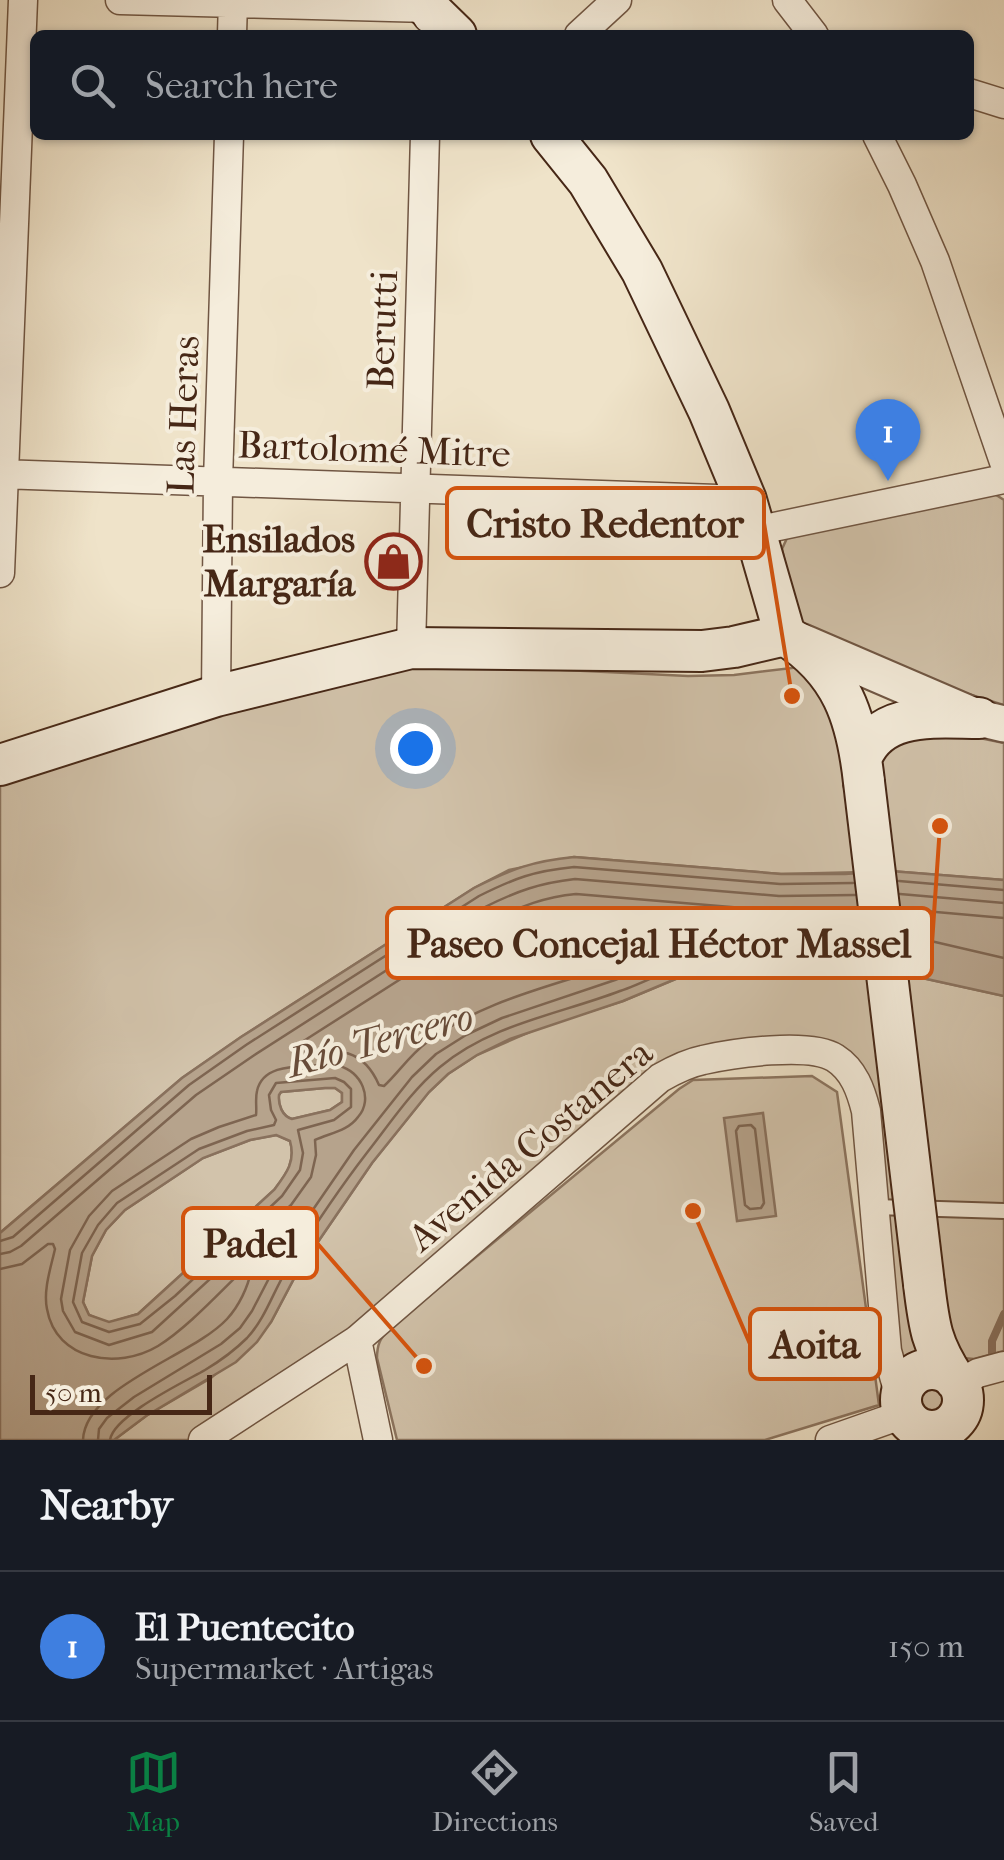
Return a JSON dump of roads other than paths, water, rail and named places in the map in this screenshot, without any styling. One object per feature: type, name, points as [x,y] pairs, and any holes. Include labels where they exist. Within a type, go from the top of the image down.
[{"type":"main road","points":[[555,140],[588,181],[642,271],[710,411],[751,516],[786,635],[815,655],[835,681],[847,707],[863,770],[930,1329],[956,1405],[949,1426],[932,1431],[915,1426],[907,1411],[927,1352],[930,1329]]},
{"type":"main road","points":[[0,765],[216,696],[410,648],[702,651],[786,635]]},
{"type":"main road","points":[[863,770],[870,740],[893,724],[928,719],[991,721]]},
{"type":"main road","points":[[907,1411],[922,1371],[942,1371],[956,1405]]},
{"type":"street","points":[[0,573],[23,0]]},
{"type":"street","points":[[120,0],[233,1],[433,20]]},
{"type":"street","points":[[585,30],[617,0]]},
{"type":"street","points":[[787,0],[810,30]]},
{"type":"street","points":[[232,30],[233,1]]},
{"type":"street","points":[[974,95],[1004,104]]},
{"type":"street","name":"Las Heras","points":[[216,696],[229,140]]},
{"type":"street","name":"Berutti","points":[[410,648],[425,140]]},
{"type":"street","points":[[879,140],[936,262],[1004,462]]},
{"type":"street","name":"Bartolomé Mitre","points":[[2,474],[415,487],[751,516],[1004,479]]},
{"type":"street","points":[[786,635],[991,721]]},
{"type":"street","name":"Avenida Costanera","points":[[204,1440],[357,1340],[660,1078],[701,1060],[802,1049],[831,1055],[843,1064],[858,1084],[866,1111],[887,1351],[907,1411]]},
{"type":"street","points":[[357,1340],[378,1440]]},
{"type":"street","points":[[956,1405],[978,1373],[1004,1366]]},
{"type":"street","points":[[830,1440],[907,1411]]},
{"type":"lane","points":[[876,1207],[1004,1211]]},
{"type":"water","name":"Río Tercero","points":[[574,857],[781,874],[890,871],[1004,880],[1004,996],[847,964],[726,962],[510,1039],[477,1055],[429,1092],[372,1163],[298,1271],[257,1342],[236,1362],[114,1440],[0,1440],[0,1233],[182,1078],[241,1037],[474,888],[522,867]],"holes":[[[335,1088],[342,1093],[342,1102],[330,1110],[292,1119],[281,1110],[281,1092]],[[276,1135],[290,1141],[292,1155],[274,1190],[138,1314],[109,1322],[89,1315],[83,1302],[92,1256],[106,1230],[125,1210],[203,1158],[250,1140]]]},
{"type":"water","points":[[763,1113],[776,1216],[737,1221],[724,1118]]},
{"type":"waterway","points":[[992,1355],[992,1341],[1004,1314]]},
{"type":"place","name":"El Puentecito","points":[[888,481]]},
{"type":"place","name":"Ensilados Margaría","points":[[394,561]]},
{"type":"place","name":"Cristo Redentor","points":[[792,696]]},
{"type":"place","name":"Paseo Concejal Héctor Massel","points":[[940,826]]},
{"type":"place","name":"Aoita","points":[[693,1211]]},
{"type":"place","name":"Padel","points":[[424,1366]]}]
